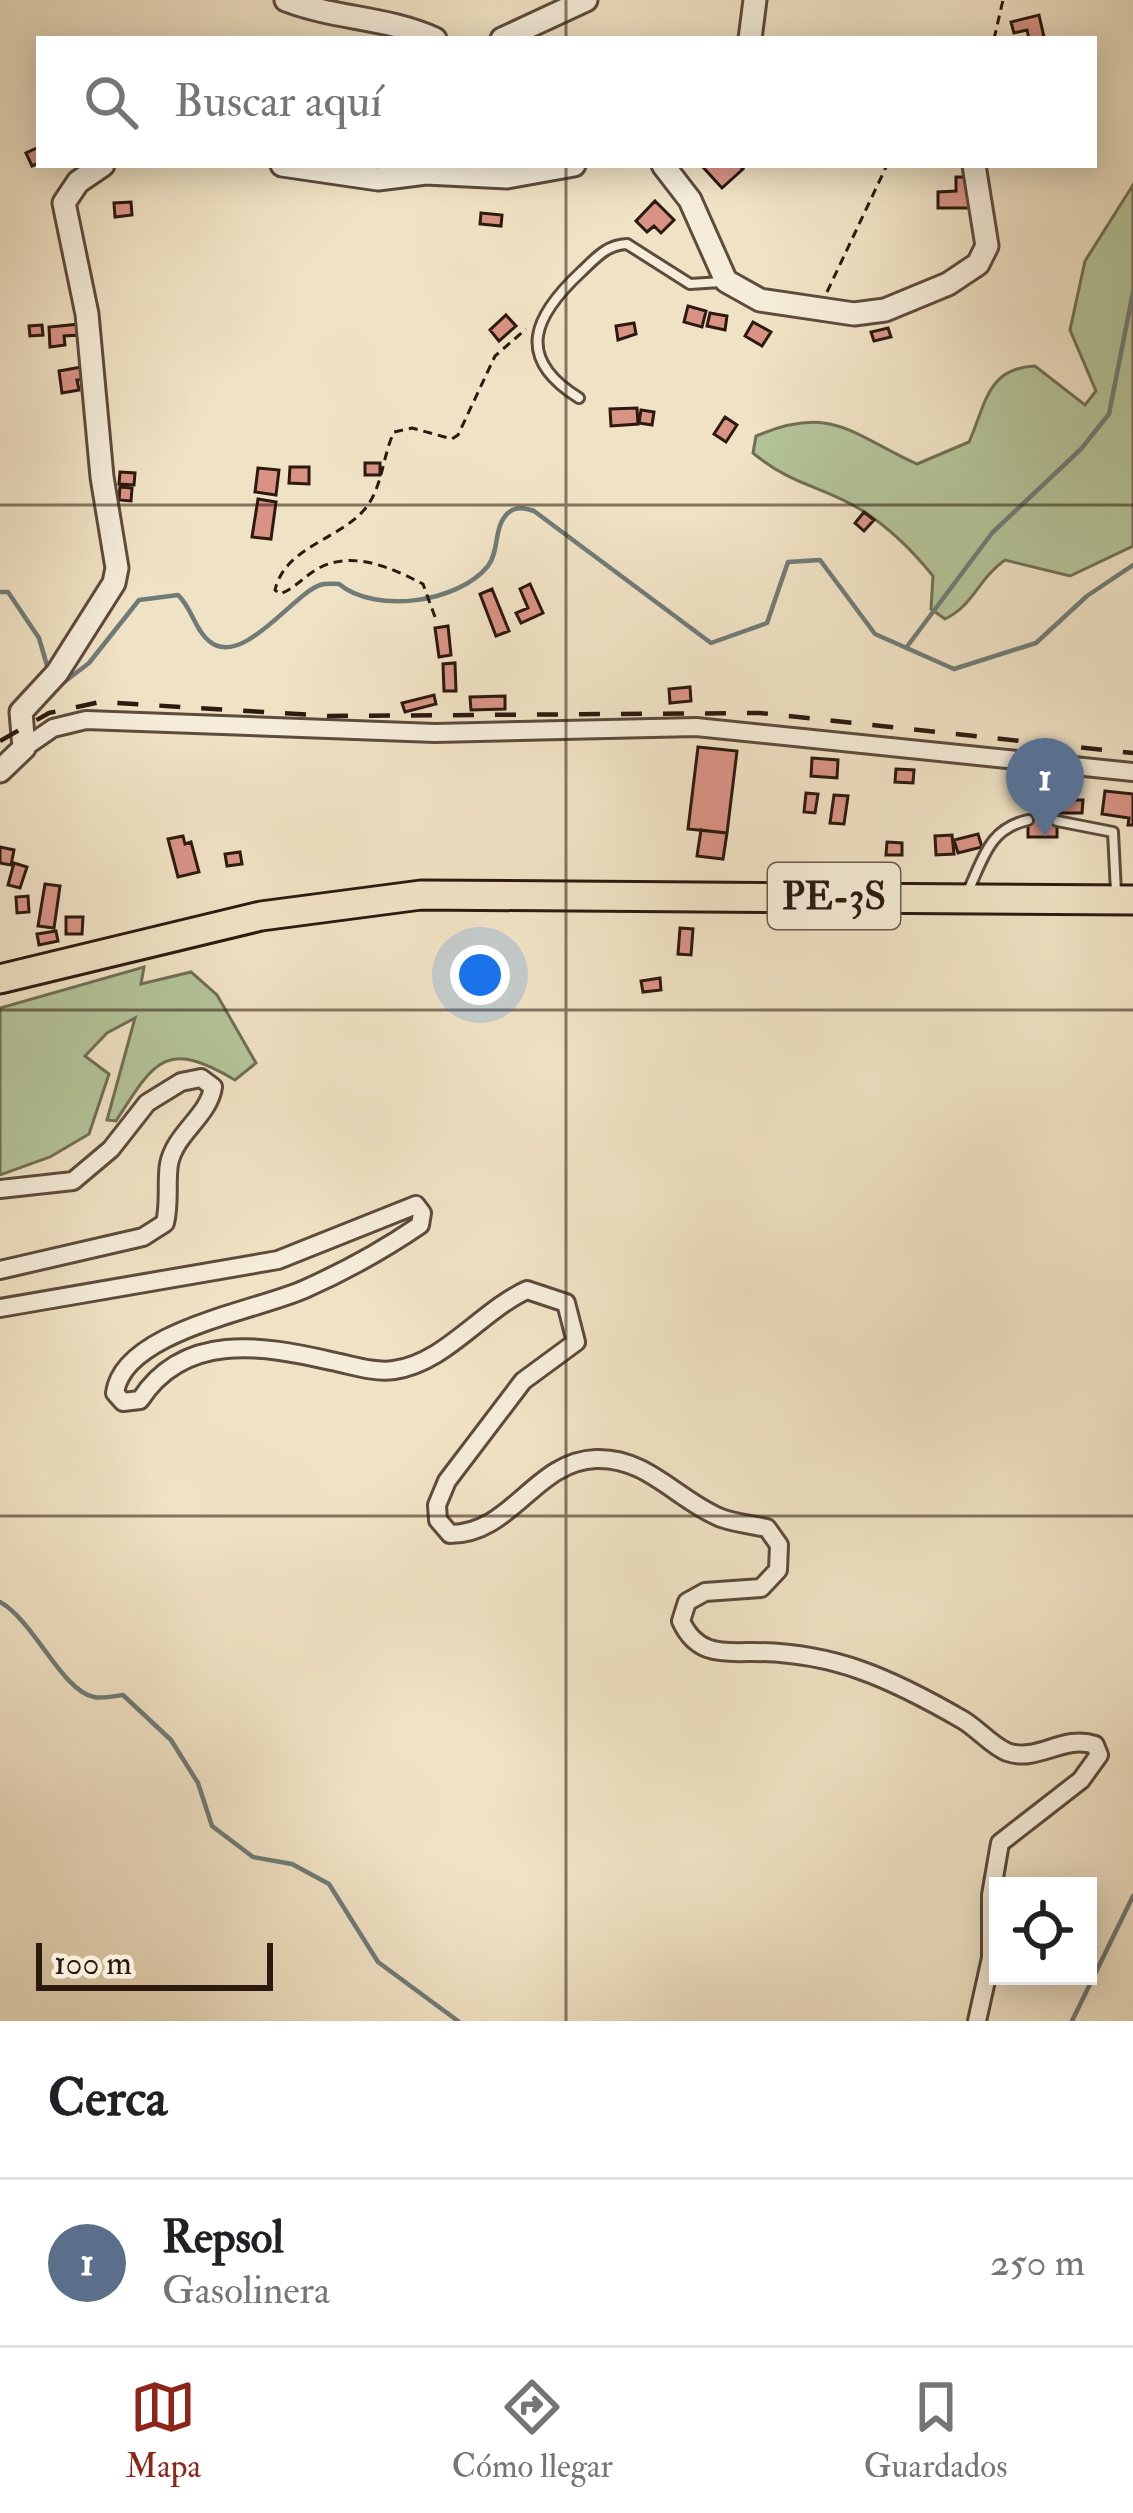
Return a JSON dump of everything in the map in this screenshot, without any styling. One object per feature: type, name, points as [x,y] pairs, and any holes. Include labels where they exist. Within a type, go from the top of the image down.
[{"type":"highway","name":"PE-3S","points":[[0,979],[261,916],[386,898],[1124,900]]},
{"type":"street","points":[[286,0],[318,11],[397,22],[428,36]]},
{"type":"street","points":[[508,36],[586,0]]},
{"type":"street","points":[[750,36],[755,0]]},
{"type":"street","points":[[23,748],[21,712],[52,680],[117,576],[87,314],[64,203],[78,182],[99,168]]},
{"type":"street","points":[[303,168],[378,179],[427,173],[507,177],[557,168]]},
{"type":"street","points":[[665,168],[690,200],[726,281],[760,300],[820,311],[885,310],[949,284],[978,264],[987,246],[974,168]]},
{"type":"street","points":[[0,771],[52,728],[86,720],[434,733],[696,727],[1133,772]]},
{"type":"street","points":[[0,1189],[73,1181],[111,1149],[147,1103],[181,1082],[201,1078],[213,1088],[211,1100],[182,1134],[170,1164],[171,1197],[165,1223],[143,1237],[0,1270]]},
{"type":"street","points":[[0,1308],[278,1260],[416,1205],[422,1213],[420,1225],[397,1241],[303,1290],[194,1326],[129,1362],[117,1375],[115,1393],[123,1402],[140,1400],[168,1369],[216,1348],[272,1347],[392,1371],[423,1362],[501,1302],[527,1290],[566,1303],[576,1342],[523,1381],[447,1481],[437,1505],[438,1520],[450,1534],[472,1534],[500,1521],[533,1489],[580,1461],[618,1461],[655,1474],[723,1519],[767,1528],[779,1545],[778,1570],[761,1588],[705,1592],[686,1602],[680,1622],[690,1640],[714,1653],[774,1652],[865,1667],[974,1726],[1005,1752],[1028,1756],[1079,1739],[1095,1744],[1099,1755],[1081,1780],[1000,1843],[991,1895],[991,1958],[977,2021]]},
{"type":"lane","points":[[579,398],[555,380],[540,358],[536,346],[541,316],[553,298],[614,244],[633,247],[690,284],[726,281]]},
{"type":"lane","points":[[966,896],[994,836],[1004,826],[1028,820]]},
{"type":"lane","points":[[1057,821],[1113,832],[1124,900]]},
{"type":"path","points":[[995,36],[1003,0]]},
{"type":"path","points":[[820,311],[855,223],[885,168]]},
{"type":"path","points":[[435,616],[423,584],[388,566],[357,561],[322,566],[291,590],[280,594],[275,590],[285,567],[363,511],[385,470],[394,432],[412,428],[452,439],[458,435],[494,356],[541,316]]},
{"type":"green space","points":[[1133,185],[1133,546],[1070,576],[1005,560],[963,607],[945,619],[931,609],[933,576],[901,540],[849,503],[768,464],[753,453],[756,436],[782,427],[823,423],[917,464],[969,442],[998,381],[1019,368],[1035,366],[1085,405],[1096,391],[1070,330],[1085,261]]},
{"type":"green space","points":[[144,967],[141,984],[191,972],[217,995],[256,1063],[235,1080],[193,1061],[164,1062],[141,1083],[116,1121],[107,1120],[135,1018],[107,1033],[85,1056],[109,1074],[89,1134],[50,1157],[0,1175],[0,1008]]},
{"type":"building","points":[[1039,15],[1044,36],[1028,36],[1027,30],[1014,33],[1011,22]]},
{"type":"building","points":[[36,148],[36,164],[32,166],[26,153]]},
{"type":"building","points":[[704,168],[743,169],[722,188]]},
{"type":"building","points":[[956,177],[970,177],[970,208],[938,208],[938,192],[956,191]]},
{"type":"building","points":[[655,201],[674,220],[661,233],[654,226],[647,232],[636,221]]},
{"type":"building","points":[[131,202],[132,215],[115,217],[114,203]]},
{"type":"building","points":[[481,213],[502,215],[501,226],[480,224]]},
{"type":"building","points":[[688,306],[706,311],[702,327],[684,322]]},
{"type":"building","points":[[710,313],[727,316],[725,330],[707,326]]},
{"type":"building","points":[[506,315],[516,326],[499,341],[490,330]]},
{"type":"building","points":[[753,322],[771,332],[762,346],[745,336]]},
{"type":"building","points":[[634,323],[636,334],[618,340],[616,326]]},
{"type":"building","points":[[80,324],[81,335],[64,336],[65,345],[50,347],[49,327]]},
{"type":"building","points":[[42,325],[43,335],[30,336],[29,326]]},
{"type":"building","points":[[888,328],[891,337],[874,341],[871,332]]},
{"type":"building","points":[[87,366],[89,379],[77,380],[79,390],[62,393],[59,371]]},
{"type":"building","points":[[637,408],[638,424],[611,426],[610,409]]},
{"type":"building","points":[[641,410],[654,412],[652,425],[639,423]]},
{"type":"building","points":[[725,417],[737,425],[726,442],[714,434]]},
{"type":"building","points":[[365,463],[380,463],[380,475],[365,475]]},
{"type":"building","points":[[290,467],[309,467],[309,484],[289,483]]},
{"type":"building","points":[[258,468],[279,470],[276,495],[255,492]]},
{"type":"building","points":[[120,472],[135,473],[134,485],[119,484]]},
{"type":"building","points":[[120,487],[132,488],[131,501],[119,500]]},
{"type":"building","points":[[258,499],[276,502],[271,539],[252,537]]},
{"type":"building","points":[[864,512],[874,520],[864,531],[855,523]]},
{"type":"building","points":[[530,584],[543,613],[521,623],[516,613],[528,608],[520,589]]},
{"type":"building","points":[[492,589],[509,631],[496,636],[480,594]]},
{"type":"building","points":[[448,626],[451,655],[439,657],[435,628]]},
{"type":"building","points":[[455,663],[456,691],[444,691],[443,664]]},
{"type":"building","points":[[690,687],[691,701],[670,703],[669,689]]},
{"type":"building","points":[[434,695],[436,704],[405,712],[402,703]]},
{"type":"building","points":[[505,696],[505,709],[471,710],[470,697]]},
{"type":"building","points":[[698,747],[737,751],[727,833],[688,829]]},
{"type":"building","points":[[812,758],[838,760],[837,778],[811,776]]},
{"type":"building","points":[[896,769],[914,770],[913,783],[895,782]]},
{"type":"building","points":[[1105,791],[1133,794],[1133,825],[1128,825],[1129,818],[1102,814]]},
{"type":"building","points":[[806,793],[818,794],[815,813],[804,812]]},
{"type":"building","points":[[834,795],[848,796],[844,824],[830,823]]},
{"type":"building","points":[[1043,800],[1083,800],[1082,813],[1056,813],[1056,807],[1043,806]]},
{"type":"building","points":[[1028,817],[1057,817],[1057,837],[1028,837]]},
{"type":"building","points":[[701,830],[727,833],[723,859],[697,856]]},
{"type":"building","points":[[978,834],[982,847],[958,853],[954,840]]},
{"type":"building","points":[[952,835],[954,854],[936,855],[935,836]]},
{"type":"building","points":[[183,836],[185,844],[191,842],[199,872],[178,877],[168,839]]},
{"type":"building","points":[[887,842],[902,843],[902,855],[886,855]]},
{"type":"building","points":[[0,847],[14,850],[11,865],[0,863]]},
{"type":"building","points":[[240,852],[242,864],[227,866],[225,854]]},
{"type":"building","points":[[14,863],[27,867],[20,888],[8,885]]},
{"type":"building","points":[[45,884],[60,886],[54,928],[38,926]]},
{"type":"building","points":[[28,896],[29,912],[17,913],[16,897]]},
{"type":"building","points":[[66,917],[83,917],[82,934],[66,934]]},
{"type":"building","points":[[680,928],[693,929],[691,955],[678,954]]},
{"type":"building","points":[[56,931],[58,941],[39,945],[37,934]]},
{"type":"building","points":[[660,978],[661,990],[643,992],[641,981]]},
{"type":"waterway","points":[[906,648],[992,533],[1081,449],[1109,414],[1133,292]]},
{"type":"waterway","points":[[59,686],[89,663],[139,600],[178,595],[204,636],[222,647],[252,638],[322,584],[339,584],[373,599],[394,601],[457,589],[488,566],[503,519],[517,508],[534,511],[711,643],[767,623],[788,562],[820,560],[875,634],[954,669],[1036,643],[1087,596],[1133,565]]},
{"type":"waterway","points":[[0,592],[8,592],[39,638],[48,669]]},
{"type":"waterway","points":[[0,1602],[25,1624],[82,1692],[97,1698],[123,1695],[171,1740],[198,1783],[212,1826],[253,1857],[292,1864],[329,1884],[378,1962],[458,2021]]},
{"type":"waterway","points":[[1072,2021],[1133,1896]]},
{"type":"railway","points":[[0,741],[49,713],[100,702],[329,716],[760,713],[1133,753]]},
{"type":"place","name":"Repsol","points":[[1045,837]]}]
